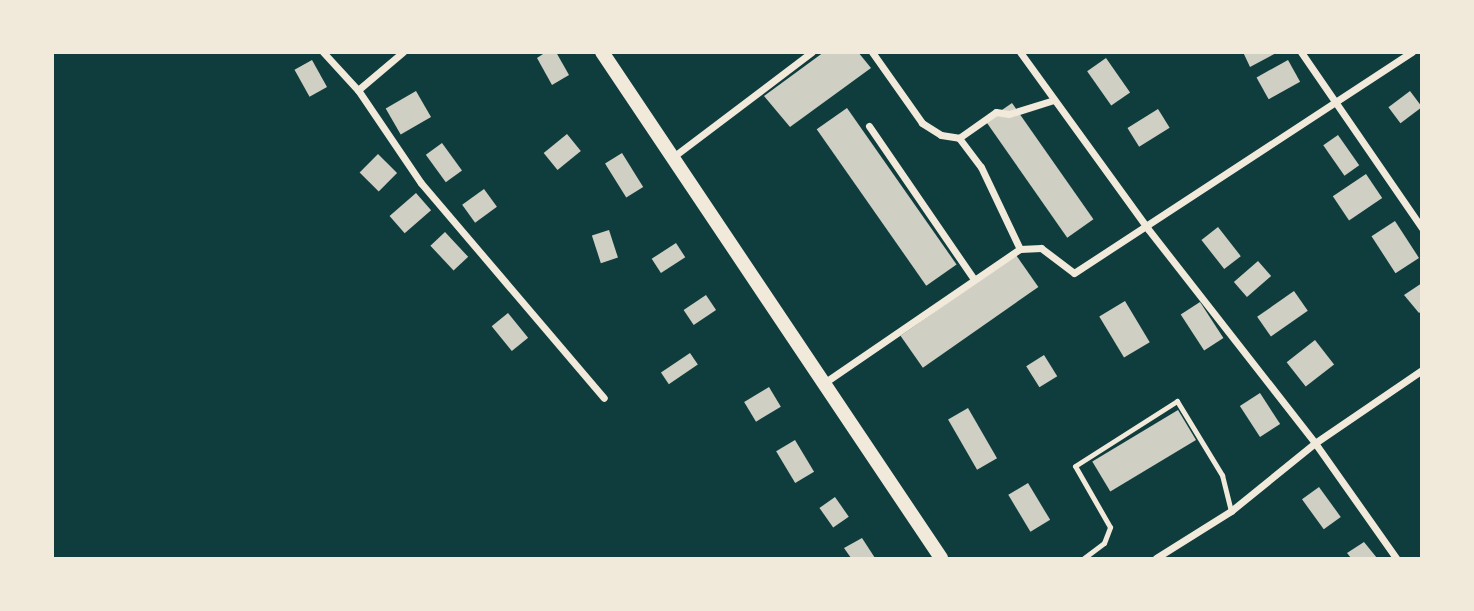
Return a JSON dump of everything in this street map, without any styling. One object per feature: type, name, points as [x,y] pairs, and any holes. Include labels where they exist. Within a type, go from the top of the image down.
[{"type":"main road","points":[[602,52],[941,558]]},
{"type":"street","points":[[323,52],[358,90],[421,183],[604,398]]},
{"type":"street","points":[[358,90],[403,52]]},
{"type":"street","points":[[673,157],[812,52]]},
{"type":"street","points":[[872,52],[922,123],[941,135],[959,138],[981,167],[1020,249]]},
{"type":"street","points":[[1020,52],[1148,229],[1315,443],[1396,558]]},
{"type":"street","points":[[1301,52],[1422,228]]},
{"type":"street","points":[[824,383],[973,278],[1020,249],[1041,248],[1074,273],[1148,229],[1412,52]]},
{"type":"street","points":[[959,138],[996,113],[1009,114],[1054,100]]},
{"type":"street","points":[[869,126],[973,278]]},
{"type":"street","points":[[1156,558],[1231,511],[1315,443],[1422,370]]},
{"type":"lane","points":[[1084,558],[1104,543],[1110,527],[1075,466],[1177,401],[1222,475],[1231,511]]},
{"type":"building","points":[[546,52],[556,52],[569,75],[552,85],[537,58]]},
{"type":"building","points":[[824,52],[858,52],[871,68],[790,127],[764,96]]},
{"type":"building","points":[[1243,52],[1278,52],[1250,67]]},
{"type":"building","points":[[1106,58],[1130,92],[1111,106],[1087,71]]},
{"type":"building","points":[[312,60],[327,87],[310,97],[295,70]]},
{"type":"building","points":[[1288,60],[1300,82],[1269,99],[1257,77]]},
{"type":"building","points":[[416,91],[431,117],[401,134],[386,108]]},
{"type":"building","points":[[1410,91],[1422,107],[1400,123],[1388,107]]},
{"type":"building","points":[[1012,103],[1093,219],[1067,238],[986,121]]},
{"type":"building","points":[[847,108],[957,264],[926,286],[817,129]]},
{"type":"building","points":[[1158,109],[1170,128],[1139,147],[1127,128]]},
{"type":"building","points":[[567,134],[581,151],[558,170],[544,153]]},
{"type":"building","points":[[1338,135],[1359,165],[1344,176],[1323,145]]},
{"type":"building","points":[[442,143],[462,171],[446,182],[426,155]]},
{"type":"building","points":[[622,153],[643,187],[626,198],[605,164]]},
{"type":"building","points":[[378,154],[397,173],[379,191],[360,172]]},
{"type":"building","points":[[1366,174],[1382,198],[1349,220],[1333,196]]},
{"type":"building","points":[[484,189],[497,207],[475,223],[462,205]]},
{"type":"building","points":[[416,193],[431,210],[405,233],[390,216]]},
{"type":"building","points":[[1395,221],[1419,258],[1395,273],[1372,236]]},
{"type":"building","points":[[1218,227],[1241,256],[1224,269],[1201,240]]},
{"type":"building","points":[[609,230],[618,258],[601,263],[592,236]]},
{"type":"building","points":[[445,232],[468,257],[454,271],[430,246]]},
{"type":"building","points":[[676,243],[685,257],[661,273],[652,259]]},
{"type":"building","points":[[1016,255],[1038,287],[923,368],[900,336]]},
{"type":"building","points":[[1258,261],[1271,276],[1247,297],[1234,282]]},
{"type":"building","points":[[1422,283],[1422,311],[1419,313],[1404,295]]},
{"type":"building","points":[[1294,291],[1308,311],[1271,336],[1257,317]]},
{"type":"building","points":[[706,295],[716,310],[694,325],[684,310]]},
{"type":"building","points":[[1125,301],[1150,342],[1124,358],[1099,316]]},
{"type":"building","points":[[1200,302],[1223,338],[1204,351],[1181,315]]},
{"type":"building","points":[[508,313],[528,338],[512,351],[492,326]]},
{"type":"building","points":[[1315,340],[1334,364],[1306,387],[1287,362]]},
{"type":"building","points":[[690,353],[698,365],[669,384],[661,373]]},
{"type":"building","points":[[1044,355],[1057,376],[1039,387],[1026,366]]},
{"type":"building","points":[[769,387],[781,407],[756,422],[744,402]]},
{"type":"building","points":[[1260,393],[1280,424],[1260,437],[1240,406]]},
{"type":"building","points":[[968,408],[997,458],[977,470],[948,420]]},
{"type":"building","points":[[1178,410],[1196,440],[1110,492],[1092,462]]},
{"type":"building","points":[[795,440],[814,472],[795,483],[776,451]]},
{"type":"building","points":[[1028,483],[1050,520],[1030,532],[1008,495]]},
{"type":"building","points":[[1319,487],[1341,517],[1324,529],[1302,499]]},
{"type":"building","points":[[835,497],[849,517],[833,528],[819,508]]},
{"type":"building","points":[[862,538],[875,558],[851,558],[844,548]]},
{"type":"building","points":[[1364,542],[1377,558],[1351,558],[1347,553]]}]
